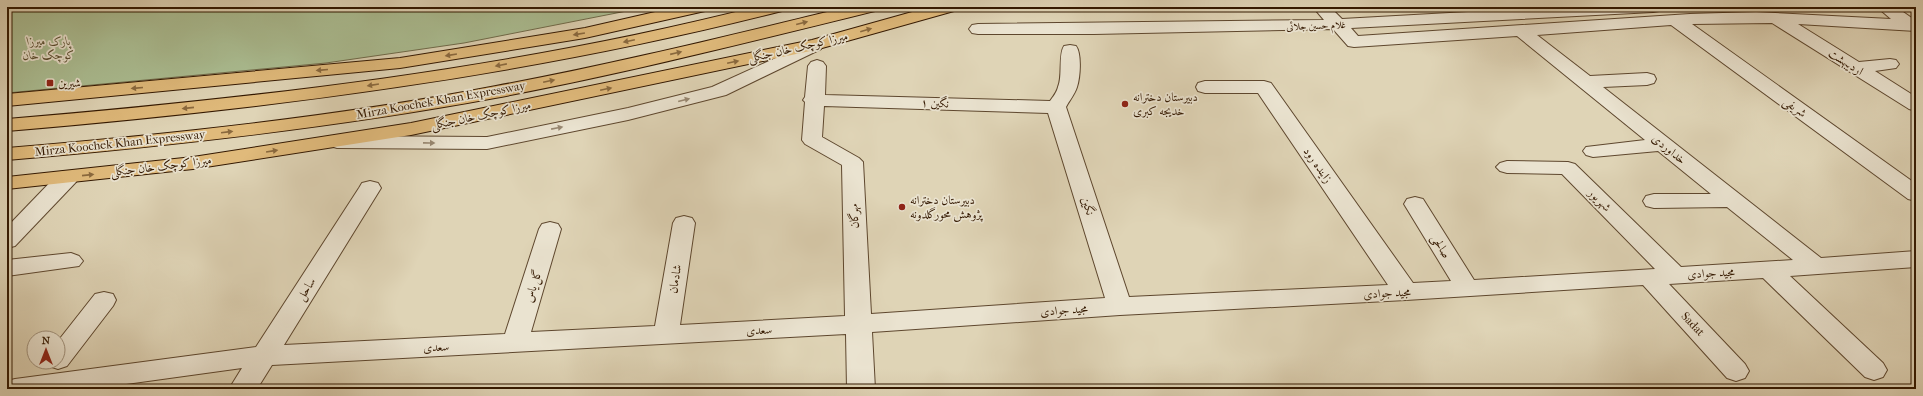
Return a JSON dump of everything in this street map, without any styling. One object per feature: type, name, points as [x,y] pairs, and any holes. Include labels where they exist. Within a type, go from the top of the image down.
[{"type":"main road","points":[[7,100],[400,63],[585,33],[699,7]]},
{"type":"main road","name":"Mirza Koochek Khan Expressway","points":[[7,125],[211,106],[338,90],[491,67],[622,42],[776,7]]},
{"type":"main road","name":"Mirza Koochek Khan Expressway","points":[[7,154],[196,136],[342,117],[495,92],[628,64],[869,7]]},
{"type":"main road","name":"میرزا کوچک خان جنگلی","points":[[7,183],[194,163],[334,142],[816,55],[948,7]]},
{"type":"street","points":[[1321,7],[1354,42],[1523,32],[1675,20],[1776,18],[1914,26]]},
{"type":"street","name":"غلام حسین جلائی","points":[[978,29],[1094,29],[1337,24],[1407,14],[1423,19],[1507,10],[1653,7]]},
{"type":"street","points":[[1885,7],[1914,26]]},
{"type":"street","points":[[1407,14],[1421,38]]},
{"type":"street","name":"اردیبهشت","points":[[1776,18],[1916,105]]},
{"type":"street","name":"شریفی","points":[[1675,20],[1916,194]]},
{"type":"street","name":"خداوردی","points":[[1523,32],[1815,266]]},
{"type":"street","points":[[1056,106],[1068,87],[1071,60],[1070,50]]},
{"type":"street","name":"مهرگان","points":[[816,55],[812,140],[852,162],[861,389]]},
{"type":"street","points":[[334,142],[487,143],[628,114],[719,92],[816,55]]},
{"type":"street","points":[[1856,68],[1890,64]]},
{"type":"street","points":[[1587,82],[1647,79]]},
{"type":"street","name":"زاینده رود","points":[[1205,87],[1264,87],[1406,292]]},
{"type":"street","name":"نگین ۱","points":[[813,100],[1056,106]]},
{"type":"street","name":"نگین","points":[[1056,106],[1120,306]]},
{"type":"street","points":[[1593,151],[1663,144]]},
{"type":"street","name":"شهریور","points":[[1507,167],[1568,168],[1675,275]]},
{"type":"street","points":[[7,241],[68,177]]},
{"type":"street","name":"ساحل","points":[[243,389],[370,188]]},
{"type":"street","points":[[1654,201],[1732,200]]},
{"type":"street","name":"صالحی","points":[[1415,204],[1467,288]]},
{"type":"street","name":"شادمان","points":[[666,335],[684,223]]},
{"type":"street","name":"گل یاس","points":[[515,343],[550,229]]},
{"type":"street","name":"مجید جوادی","points":[[859,324],[1120,306],[1406,292],[1916,259]]},
{"type":"street","points":[[7,268],[71,261]]},
{"type":"street","points":[[1768,269],[1874,370]]},
{"type":"street","name":"Sadat","points":[[1649,277],[1736,371]]},
{"type":"street","points":[[66,349],[104,300]]},
{"type":"street","name":"سعدی","points":[[26,388],[263,356],[859,324]]},
{"type":"street","points":[[26,388],[47,370]]},
{"type":"green space","name":"پارک میرزا کوچک خان","points":[[7,7],[647,7],[464,43],[326,63],[7,93]]},
{"type":"place","name":"شیرین","points":[[50,83]]},
{"type":"place","name":"دبیرستان دخترانه خدیجه کبری","points":[[1125,104]]},
{"type":"place","name":"دبیرستان دخترانه پژوهش محورگلدونه","points":[[902,207]]}]
